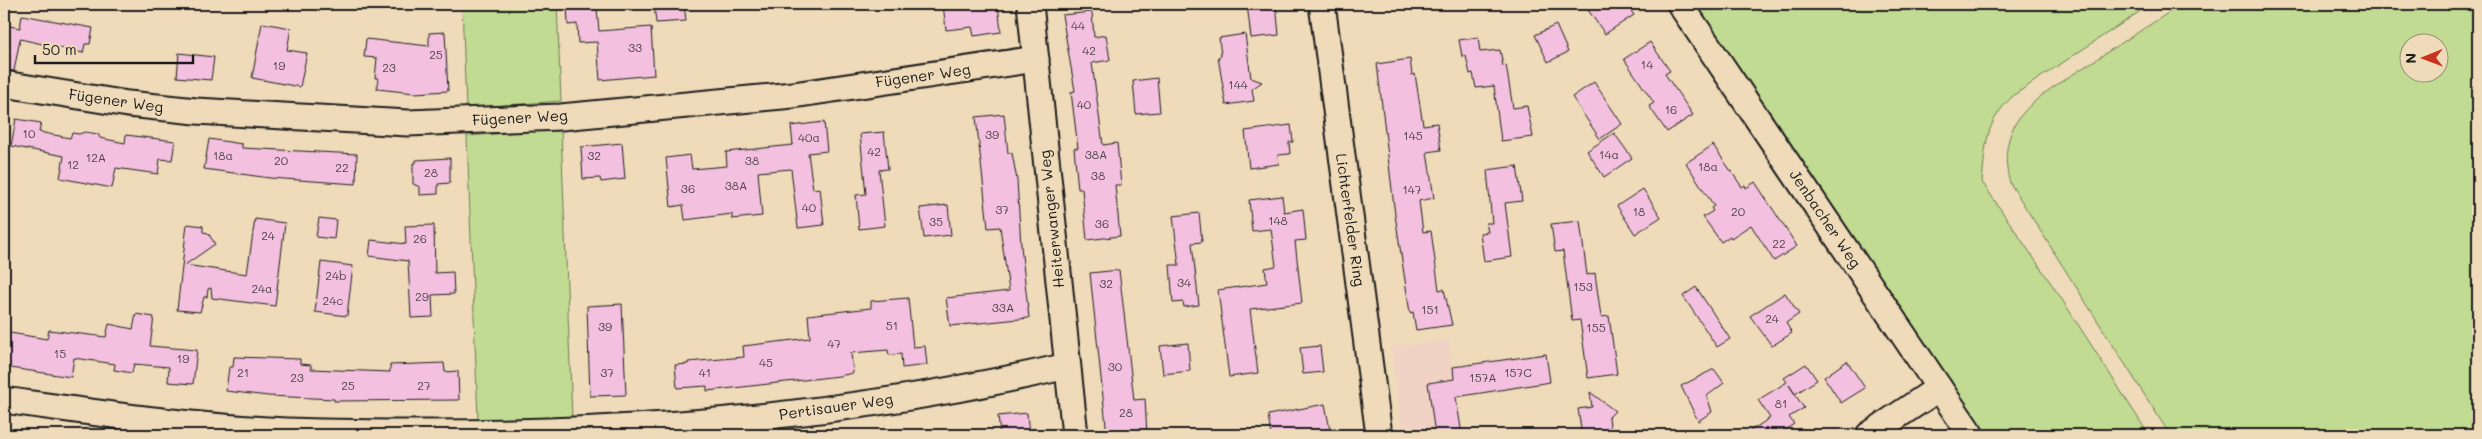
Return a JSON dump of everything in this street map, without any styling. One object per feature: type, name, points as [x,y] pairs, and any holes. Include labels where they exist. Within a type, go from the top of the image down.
[{"type":"street","name":"Heiterwanger Weg","points":[[1030,4],[1075,435]]},
{"type":"street","name":"Lichterfelder Ring","points":[[1322,4],[1379,435]]},
{"type":"street","name":"Jenbacher Weg","points":[[1680,4],[1970,435]]},
{"type":"street","name":"Fügener Weg","points":[[4,84],[128,104],[196,111],[408,123],[561,117],[793,95],[1036,59]]},
{"type":"street","name":"Pertisauer Weg","points":[[4,400],[165,421],[286,431],[408,434],[610,430],[841,408],[981,385],[1067,366]]},
{"type":"street","points":[[1869,435],[1939,388]]},
{"type":"shaded area","points":[[1449,339],[1462,435],[1403,435],[1391,347]]},
{"type":"green space","points":[[462,4],[557,4],[561,101],[466,108]]},
{"type":"green space","points":[[1694,4],[2151,4],[2014,95],[2004,105],[1988,135],[1982,182],[2061,298],[2149,435],[1984,435]]},
{"type":"green space","points":[[2182,4],[2475,4],[2478,18],[2478,435],[2170,435],[2010,183],[2006,153],[2015,124],[2030,105],[2061,82]]},
{"type":"green space","points":[[561,129],[572,418],[478,420],[467,136]]},
{"type":"building","points":[[567,4],[593,4],[593,8],[597,9],[599,31],[651,27],[654,75],[600,80],[597,42],[578,43],[577,24],[568,25]]},
{"type":"building","points":[[654,4],[684,4],[686,21],[656,23]]},
{"type":"building","points":[[943,4],[998,4],[1001,32],[974,36],[972,27],[946,30]]},
{"type":"building","points":[[1247,4],[1276,4],[1279,35],[1251,38]]},
{"type":"building","points":[[1597,4],[1626,4],[1634,15],[1605,34],[1588,10]]},
{"type":"building","points":[[1092,12],[1094,37],[1106,35],[1110,60],[1092,63],[1103,145],[1117,143],[1121,185],[1115,185],[1120,236],[1087,240],[1082,189],[1078,189],[1074,148],[1078,148],[1071,92],[1075,91],[1062,15]]},
{"type":"building","points":[[22,15],[93,28],[90,44],[85,44],[83,53],[20,39],[14,71],[4,70],[4,25],[20,28]]},
{"type":"building","points":[[262,23],[291,28],[287,50],[307,53],[300,87],[252,78]]},
{"type":"building","points":[[1556,25],[1568,52],[1548,62],[1535,35]]},
{"type":"building","points":[[445,32],[448,91],[415,93],[377,89],[378,78],[375,78],[377,58],[364,57],[366,39],[429,46],[429,33]]},
{"type":"building","points":[[1245,34],[1251,78],[1262,82],[1252,89],[1254,101],[1226,105],[1218,57],[1221,56],[1219,38]]},
{"type":"building","points":[[1478,37],[1480,52],[1500,50],[1503,66],[1506,65],[1513,108],[1527,106],[1533,137],[1501,141],[1494,86],[1476,88],[1473,73],[1470,74],[1466,56],[1462,56],[1459,40]]},
{"type":"building","points":[[1650,42],[1670,71],[1665,74],[1693,115],[1667,132],[1649,106],[1654,103],[1624,59]]},
{"type":"building","points":[[179,53],[214,57],[211,80],[177,77]]},
{"type":"building","points":[[1410,59],[1412,75],[1415,74],[1423,125],[1437,123],[1441,150],[1427,152],[1434,198],[1419,201],[1423,232],[1431,231],[1439,290],[1444,289],[1452,325],[1416,330],[1413,312],[1410,313],[1395,215],[1377,64]]},
{"type":"building","points":[[1157,78],[1160,112],[1136,114],[1133,81]]},
{"type":"building","points":[[1594,82],[1622,124],[1600,139],[1572,97]]},
{"type":"building","points":[[1004,114],[1008,153],[1012,153],[1017,180],[1021,246],[1029,318],[950,326],[946,298],[1009,291],[1000,227],[988,228],[976,117]]},
{"type":"building","points":[[16,119],[41,123],[39,132],[70,138],[72,133],[79,134],[85,132],[98,134],[100,138],[125,143],[126,135],[175,141],[172,160],[160,159],[158,174],[116,168],[112,188],[60,178],[64,156],[11,146]]},
{"type":"building","points":[[824,122],[827,151],[808,153],[813,189],[820,188],[824,225],[798,228],[791,169],[758,172],[762,216],[732,219],[732,214],[685,220],[683,205],[671,207],[666,158],[690,155],[692,169],[727,166],[726,152],[793,145],[791,126]]},
{"type":"building","points":[[1291,125],[1293,142],[1289,142],[1290,154],[1278,155],[1279,164],[1249,168],[1245,131]]},
{"type":"building","points":[[884,132],[888,169],[879,170],[885,226],[859,229],[856,195],[866,194],[860,134]]},
{"type":"building","points":[[1614,133],[1632,158],[1604,177],[1587,151]]},
{"type":"building","points":[[209,139],[242,144],[242,148],[357,154],[356,184],[270,178],[204,169]]},
{"type":"building","points":[[622,143],[625,179],[601,182],[600,178],[583,179],[581,147]]},
{"type":"building","points":[[1713,145],[1742,187],[1745,185],[1746,188],[1755,182],[1797,246],[1774,261],[1751,225],[1721,242],[1703,217],[1713,211],[1711,208],[1714,206],[1686,163]]},
{"type":"building","points":[[450,158],[450,183],[438,184],[438,194],[420,195],[420,187],[413,184],[413,163],[416,163],[416,160]]},
{"type":"building","points":[[1517,166],[1522,201],[1505,203],[1512,257],[1484,261],[1480,233],[1488,232],[1486,223],[1492,223],[1487,170]]},
{"type":"building","points":[[1643,189],[1661,217],[1635,234],[1617,206]]},
{"type":"building","points":[[1282,196],[1284,212],[1303,209],[1306,240],[1295,241],[1302,303],[1250,309],[1258,373],[1229,377],[1218,290],[1267,283],[1265,268],[1276,266],[1271,229],[1252,231],[1249,200]]},
{"type":"building","points":[[948,205],[951,235],[924,238],[920,208]]},
{"type":"building","points":[[1199,213],[1202,242],[1192,243],[1199,305],[1184,307],[1183,302],[1173,303],[1170,265],[1179,265],[1173,216]]},
{"type":"building","points":[[319,218],[336,220],[334,239],[316,237]]},
{"type":"building","points":[[255,219],[285,223],[275,306],[212,298],[211,288],[208,289],[207,297],[204,297],[200,312],[177,310],[187,224],[203,226],[203,232],[208,233],[215,244],[185,265],[247,274]]},
{"type":"building","points":[[1580,221],[1587,275],[1595,273],[1601,317],[1609,316],[1617,374],[1588,378],[1580,320],[1572,321],[1563,251],[1555,252],[1551,224]]},
{"type":"building","points":[[434,225],[435,273],[453,272],[454,294],[432,295],[433,317],[411,318],[408,261],[369,256],[371,240],[406,244],[405,226]]},
{"type":"building","points":[[321,262],[353,266],[347,316],[315,312]]},
{"type":"building","points":[[1119,270],[1134,400],[1145,399],[1147,435],[1107,435],[1090,273]]},
{"type":"building","points":[[1696,287],[1730,339],[1717,347],[1683,296]]},
{"type":"building","points":[[1785,293],[1799,314],[1786,323],[1792,333],[1772,346],[1750,316]]},
{"type":"building","points":[[908,298],[913,347],[925,346],[927,365],[902,368],[901,354],[889,355],[888,350],[851,353],[853,373],[839,376],[707,391],[707,386],[677,388],[675,365],[744,357],[743,346],[810,338],[808,315],[871,308],[871,301]]},
{"type":"building","points":[[622,304],[626,395],[590,396],[587,306]]},
{"type":"building","points":[[136,314],[154,317],[150,346],[197,350],[193,384],[168,382],[169,367],[134,364],[132,373],[114,370],[115,364],[74,358],[71,377],[4,367],[4,332],[47,339],[49,330],[106,337],[109,324],[133,329]]},
{"type":"building","points":[[1188,343],[1190,371],[1163,374],[1160,346]]},
{"type":"building","points":[[1320,346],[1323,372],[1303,374],[1300,348]]},
{"type":"building","points":[[1546,354],[1550,382],[1456,397],[1462,435],[1435,435],[1428,383],[1454,379],[1453,367]]},
{"type":"building","points":[[234,357],[300,359],[300,364],[311,365],[311,369],[390,372],[390,365],[444,363],[445,372],[458,371],[459,400],[334,401],[334,399],[268,396],[226,391],[229,367],[233,367]]},
{"type":"building","points":[[1847,361],[1865,388],[1841,403],[1824,377]]},
{"type":"building","points":[[1806,364],[1817,380],[1795,394],[1789,385],[1804,408],[1789,417],[1794,424],[1777,435],[1744,435],[1770,418],[1758,400],[1787,382],[1784,378]]},
{"type":"building","points":[[1714,369],[1724,383],[1707,396],[1712,412],[1698,421],[1681,386]]},
{"type":"building","points":[[1590,392],[1615,411],[1609,417],[1611,435],[1582,435],[1578,409],[1592,407]]},
{"type":"building","points":[[1325,404],[1331,435],[1271,435],[1268,415]]},
{"type":"building","points":[[1027,413],[1029,435],[1000,435],[998,416]]}]
